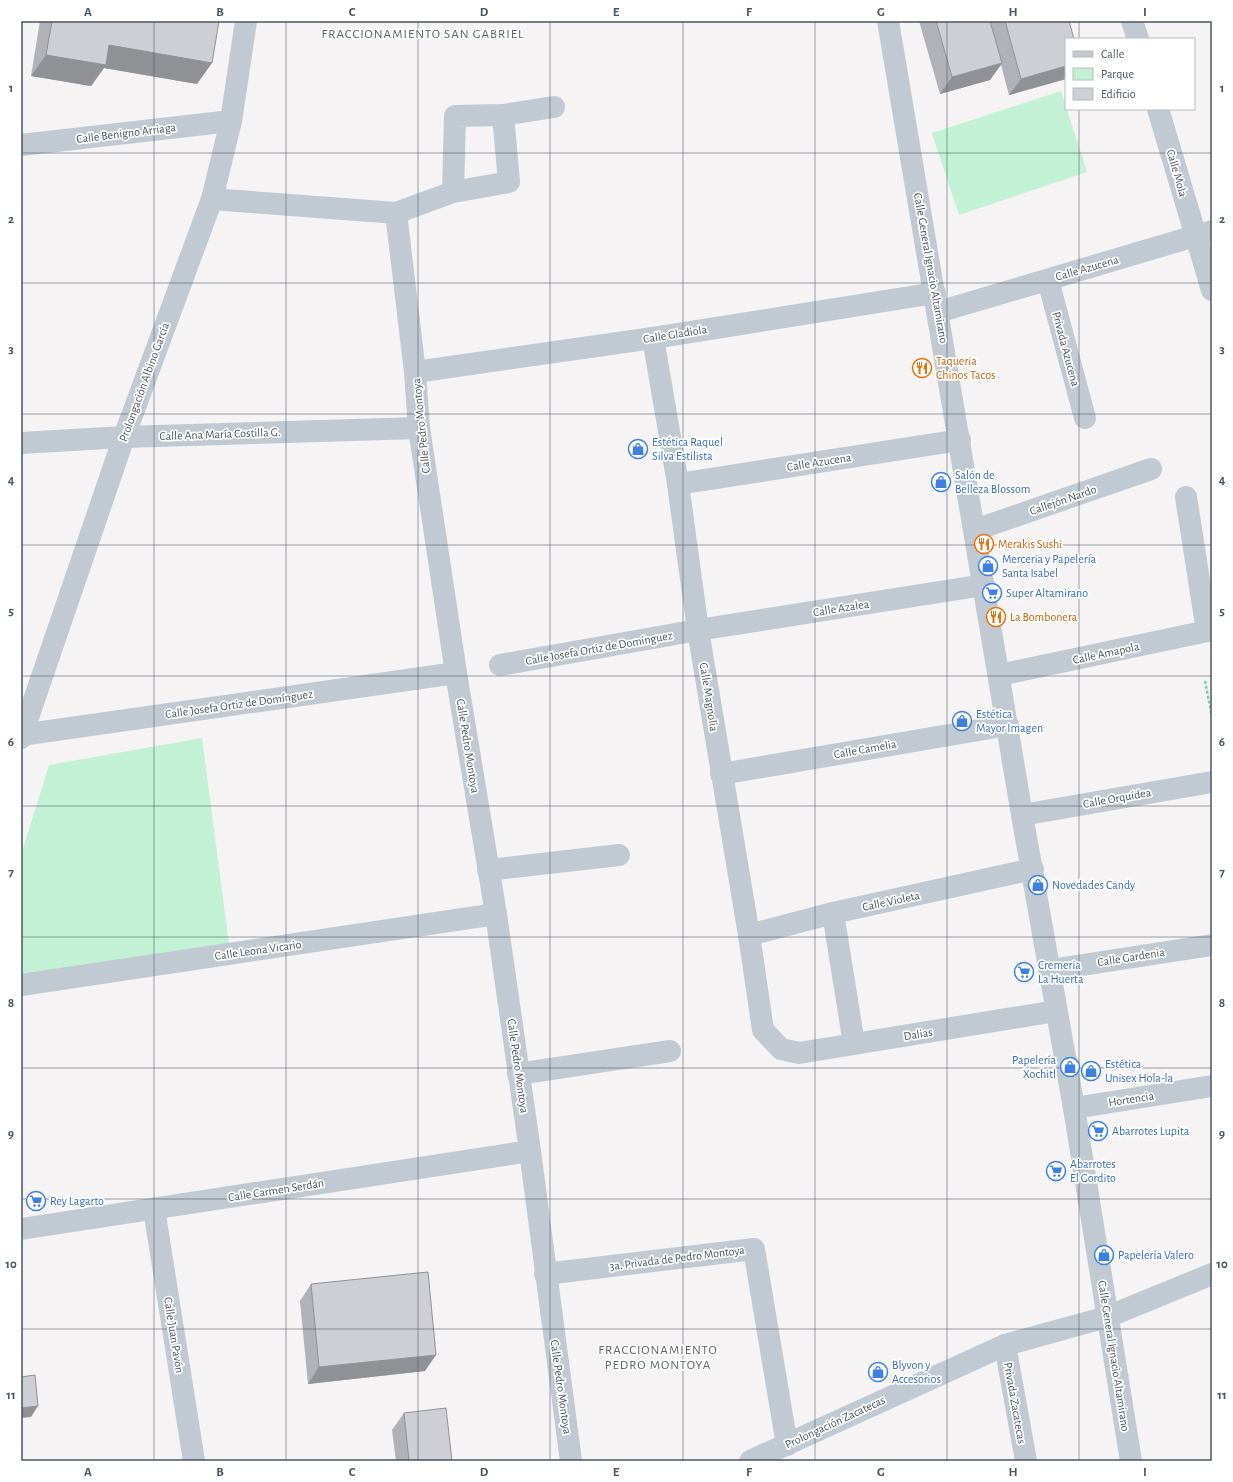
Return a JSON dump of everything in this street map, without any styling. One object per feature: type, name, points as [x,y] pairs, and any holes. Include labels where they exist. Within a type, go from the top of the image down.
[{"type":"street","name":"Prolongación Albino García","points":[[21,736],[124,437],[212,199],[231,121],[246,21]]},
{"type":"street","name":"Calle General Ignacio Altamirano","points":[[888,21],[937,302],[1022,815],[1033,870],[1056,1011],[1074,1108],[1131,1461]]},
{"type":"street","points":[[1132,21],[1138,38]]},
{"type":"street","points":[[453,192],[455,116],[503,115],[554,107]]},
{"type":"street","name":"Calle Mola","points":[[1158,110],[1204,234],[1212,290]]},
{"type":"street","points":[[212,199],[396,213],[453,192],[509,182],[503,115]]},
{"type":"street","name":"Calle Benigno Arriaga","points":[[21,145],[231,121]]},
{"type":"street","name":"Calle Pedro Montoya","points":[[396,213],[415,372],[419,428],[456,673],[496,914],[530,1151],[545,1274],[571,1461]]},
{"type":"street","name":"Calle Azucena","points":[[937,302],[1048,280],[1204,234]]},
{"type":"street","name":"Privada Azucena","points":[[1048,280],[1085,418]]},
{"type":"street","name":"Calle Gladiola","points":[[415,372],[653,338],[937,302]]},
{"type":"street","name":"Calle Magnolia","points":[[653,338],[678,484],[698,630],[749,935],[763,1030],[781,1049]]},
{"type":"street","name":"Calle Ana María Costilla G.","points":[[21,443],[124,437],[419,428]]},
{"type":"street","name":"Calle Azucena","points":[[678,484],[960,440]]},
{"type":"street","name":"Callejón Nardo","points":[[975,530],[1150,469]]},
{"type":"street","points":[[1186,497],[1210,630]]},
{"type":"street","name":"Calle Azalea","points":[[698,630],[984,585]]},
{"type":"street","name":"Calle Josefa Ortiz de Domínguez","points":[[500,665],[698,630]]},
{"type":"street","name":"Calle Amapola","points":[[999,675],[1210,630]]},
{"type":"street","name":"Calle Josefa Ortiz de Domínguez","points":[[21,736],[456,673]]},
{"type":"street","name":"Calle Camelia","points":[[722,774],[1008,725]]},
{"type":"street","name":"Calle Orquídea","points":[[1022,815],[1212,782]]},
{"type":"street","points":[[488,870],[619,855]]},
{"type":"street","name":"Calle Violeta","points":[[749,935],[833,913],[1033,870]]},
{"type":"street","points":[[833,913],[854,1044]]},
{"type":"street","name":"Calle Leona Vicario","points":[[21,985],[496,914]]},
{"type":"street","name":"Calle Gardenia","points":[[1050,970],[1212,945]]},
{"type":"street","name":"Dalias","points":[[781,1049],[799,1053],[1056,1011]]},
{"type":"street","points":[[518,1074],[670,1051]]},
{"type":"street","name":"Hortencia","points":[[1074,1108],[1212,1086]]},
{"type":"street","name":"Calle Carmen Serdán","points":[[21,1229],[530,1151]]},
{"type":"street","name":"Calle Juan Pavón","points":[[154,1209],[194,1461]]},
{"type":"street","name":"3a. Privada de Pedro Montoya","points":[[545,1274],[754,1249],[787,1445]]},
{"type":"street","name":"Prolongación Zacatecas","points":[[750,1461],[1005,1345],[1107,1317],[1212,1274]]},
{"type":"street","name":"Privada Zacatecas","points":[[1005,1345],[1026,1461]]},
{"type":"path","points":[[1205,682],[1212,717]]},
{"type":"green space","points":[[1061,91],[1065,103],[1065,110],[1067,110],[1087,172],[959,215],[932,133]]},
{"type":"green space","points":[[202,738],[229,944],[21,975],[21,855],[49,765]]},
{"type":"building","points":[[52,21],[219,21],[212,63],[109,45],[106,65],[46,55]]},
{"type":"building","points":[[936,21],[990,21],[1002,63],[952,77]]},
{"type":"building","points":[[1005,21],[1069,21],[1074,38],[1065,38],[1065,66],[1021,79]]},
{"type":"building","points":[[428,1272],[436,1355],[319,1367],[311,1284]]},
{"type":"building","points":[[35,1375],[38,1406],[21,1408],[21,1377]]},
{"type":"building","points":[[446,1408],[452,1461],[409,1461],[404,1413]]},
{"type":"place","name":"Taqueria Chinos Tacos","points":[[922,368]]},
{"type":"place","name":"Estética Raquel Silva Estilista","points":[[638,449]]},
{"type":"place","name":"Salón de Belleza Blossom","points":[[941,482]]},
{"type":"place","name":"Merakis Sushi","points":[[984,544]]},
{"type":"place","name":"Merceria y Papelería Santa Isabel","points":[[988,566]]},
{"type":"place","name":"Super Altamirano","points":[[992,593]]},
{"type":"place","name":"La Bombonera","points":[[996,617]]},
{"type":"place","name":"Estética Mayor Imagen","points":[[962,721]]},
{"type":"place","name":"Novedades Candy","points":[[1038,885]]},
{"type":"place","name":"Cremeria La Huerta","points":[[1024,972]]},
{"type":"place","name":"Papelería Xochitl","points":[[1070,1067]]},
{"type":"place","name":"Estética Unisex Hola-la","points":[[1091,1071]]},
{"type":"place","name":"Abarrotes Lupita","points":[[1098,1131]]},
{"type":"place","name":"Abarrotes El Gordito","points":[[1056,1171]]},
{"type":"place","name":"Rey Lagarto","points":[[36,1201]]},
{"type":"place","name":"Papelería Valero","points":[[1104,1255]]},
{"type":"place","name":"Blyvon y Accesorios","points":[[878,1372]]},
{"type":"district","name":"FRACCIONAMIENTO SAN GABRIEL","points":[[423,34]]},
{"type":"district","name":"FRACCIONAMIENTO PEDRO MONTOYA","points":[[658,1358]]}]
